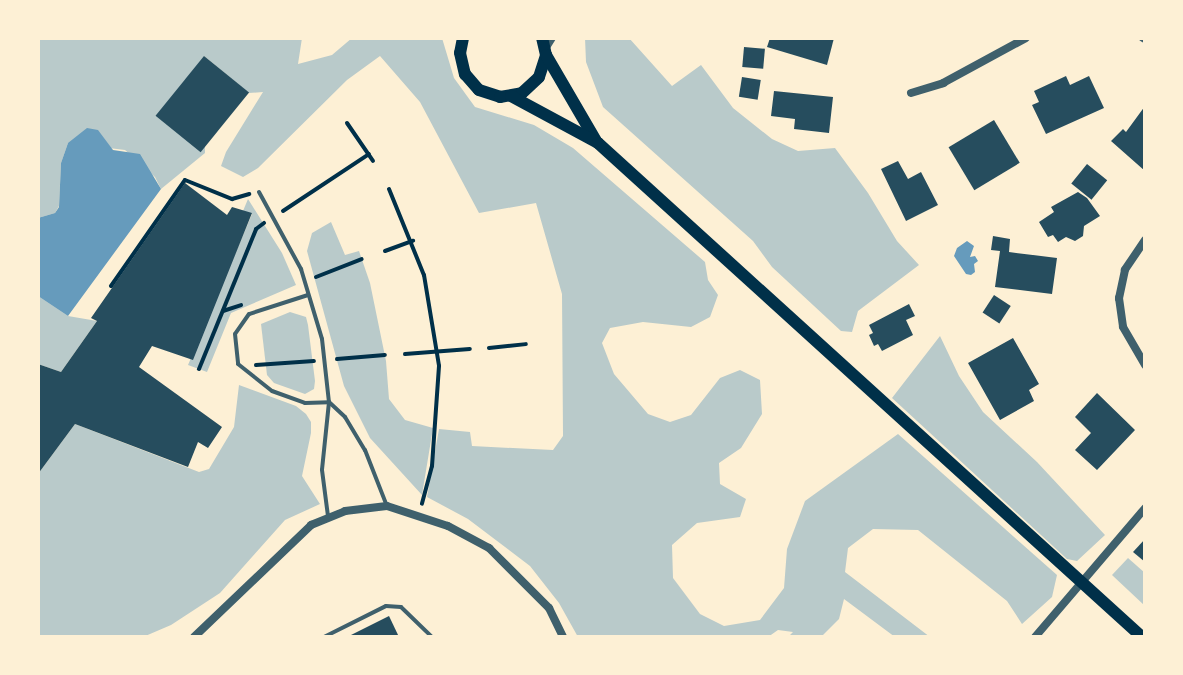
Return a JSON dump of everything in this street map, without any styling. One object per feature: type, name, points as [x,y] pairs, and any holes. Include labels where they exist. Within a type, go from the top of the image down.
[{"type":"main road","points":[[461,39],[461,64],[471,83],[489,95],[511,96],[598,143],[1142,637]]},
{"type":"main road","points":[[511,96],[531,86],[544,67],[546,45]]},
{"type":"main road","points":[[546,45],[598,143]]},
{"type":"street","points":[[911,93],[943,83],[1026,38]]},
{"type":"street","points":[[1145,240],[1125,270],[1119,304],[1128,341],[1145,365]]},
{"type":"street","points":[[194,637],[311,525],[345,511],[387,506],[420,516],[489,548],[549,608],[563,637]]},
{"type":"street","points":[[1035,637],[1145,508]]},
{"type":"lane","points":[[259,192],[287,236],[322,339],[329,402],[322,470],[328,518]]},
{"type":"lane","points":[[308,295],[249,314],[235,334],[238,364],[272,391],[305,403],[329,402],[345,417],[365,450],[387,506]]},
{"type":"lane","points":[[324,637],[386,606],[401,607],[430,635]]},
{"type":"lane","points":[[421,637],[430,635]]},
{"type":"path","points":[[347,123],[373,161]]},
{"type":"path","points":[[283,211],[369,154]]},
{"type":"path","points":[[111,286],[185,180],[232,199],[259,192]]},
{"type":"path","points":[[389,189],[413,241],[430,302],[437,351],[436,429],[420,516]]},
{"type":"path","points":[[199,369],[256,229],[264,223]]},
{"type":"path","points":[[385,251],[413,241]]},
{"type":"path","points":[[316,277],[362,259]]},
{"type":"path","points":[[489,348],[526,344]]},
{"type":"path","points":[[405,354],[470,349]]},
{"type":"path","points":[[337,359],[385,355]]},
{"type":"path","points":[[238,364],[314,361]]},
{"type":"shaded area","points":[[38,38],[302,38],[298,64],[332,55],[352,38],[442,38],[454,78],[475,107],[534,125],[573,148],[705,262],[708,280],[718,295],[710,317],[691,327],[643,322],[610,328],[602,343],[614,374],[648,414],[670,422],[691,415],[720,378],[740,370],[760,380],[762,414],[741,448],[719,463],[720,484],[746,499],[740,517],[697,523],[672,545],[673,578],[700,614],[724,626],[760,620],[784,588],[787,549],[805,501],[898,434],[1057,575],[1052,597],[1022,624],[1007,601],[918,530],[873,529],[848,548],[845,572],[930,637],[895,637],[844,599],[839,619],[821,637],[788,637],[793,632],[778,630],[768,637],[578,637],[559,603],[530,566],[468,519],[427,497],[439,429],[470,432],[472,446],[553,450],[563,436],[562,294],[536,203],[479,213],[420,102],[380,56],[347,80],[258,168],[243,177],[221,166],[226,152],[263,92],[249,93],[204,56],[205,153],[161,189],[155,177],[125,150],[68,143],[61,163],[59,206],[55,213],[38,218]]},
{"type":"shaded area","points":[[585,38],[629,38],[672,86],[701,65],[733,108],[772,139],[798,151],[835,148],[868,193],[897,241],[919,265],[858,311],[852,332],[841,331],[772,267],[753,241],[603,107],[586,62]]},
{"type":"shaded area","points":[[248,199],[282,253],[296,285],[231,313],[207,372],[188,365],[252,214],[243,211]]},
{"type":"shaded area","points":[[331,222],[345,255],[359,251],[370,283],[386,361],[389,399],[405,420],[433,428],[422,495],[370,438],[344,386],[307,251],[312,233]]},
{"type":"shaded area","points":[[38,296],[68,316],[97,321],[61,372],[38,364]]},
{"type":"shaded area","points":[[290,312],[306,317],[308,325],[315,381],[314,389],[305,394],[274,383],[267,375],[261,324]]},
{"type":"shaded area","points":[[940,336],[959,376],[983,412],[1037,462],[1105,535],[1077,561],[1067,559],[892,398]]},
{"type":"shaded area","points":[[239,385],[296,406],[306,414],[311,422],[311,433],[302,476],[320,504],[285,520],[220,593],[171,625],[143,637],[38,637],[38,474],[75,424],[199,472],[209,469],[234,427]]},
{"type":"shaded area","points":[[1128,558],[1145,573],[1145,606],[1112,575]]},
{"type":"water","points":[[87,128],[98,130],[113,150],[140,154],[161,189],[68,316],[38,296],[38,218],[55,213],[59,207],[61,163],[68,143]]},
{"type":"water","points":[[967,241],[974,246],[970,257],[975,256],[978,261],[971,275],[966,274],[954,256],[957,248]]},
{"type":"building","points":[[770,38],[834,38],[827,65],[767,47]]},
{"type":"building","points":[[744,47],[765,49],[763,69],[742,67]]},
{"type":"building","points":[[204,56],[249,93],[201,152],[156,116]]},
{"type":"building","points":[[1066,76],[1070,85],[1089,76],[1104,108],[1046,134],[1032,105],[1039,102],[1034,91]]},
{"type":"building","points":[[742,77],[761,80],[758,100],[739,97]]},
{"type":"building","points":[[774,91],[833,97],[829,133],[794,129],[795,119],[771,116]]},
{"type":"building","points":[[1145,106],[1145,171],[1111,141],[1123,129],[1126,132]]},
{"type":"building","points":[[994,120],[1020,163],[974,190],[949,147]]},
{"type":"building","points":[[898,161],[908,179],[921,172],[938,205],[906,221],[881,169]]},
{"type":"building","points":[[1087,164],[1107,180],[1091,200],[1071,183]]},
{"type":"building","points":[[185,183],[227,215],[232,207],[252,213],[193,360],[152,346],[139,367],[222,427],[208,448],[198,442],[188,467],[75,424],[38,474],[38,364],[61,372],[97,321],[91,318]]},
{"type":"building","points":[[1078,192],[1087,198],[1100,216],[1084,226],[1083,236],[1075,241],[1066,237],[1058,242],[1053,235],[1048,237],[1039,222],[1054,212],[1051,207]]},
{"type":"building","points":[[993,236],[1010,239],[1009,252],[1057,258],[1052,294],[995,287],[1000,251],[991,250]]},
{"type":"building","points":[[994,295],[1011,306],[999,324],[983,313]]},
{"type":"building","points":[[909,304],[915,316],[906,320],[913,335],[882,351],[878,344],[874,346],[869,325]]},
{"type":"building","points":[[1013,338],[1039,384],[1029,390],[1034,401],[1000,420],[968,363]]},
{"type":"building","points":[[1097,393],[1135,430],[1097,470],[1075,450],[1091,433],[1075,417]]},
{"type":"building","points":[[1145,539],[1145,562],[1133,552]]},
{"type":"building","points":[[389,616],[399,637],[347,637]]}]
